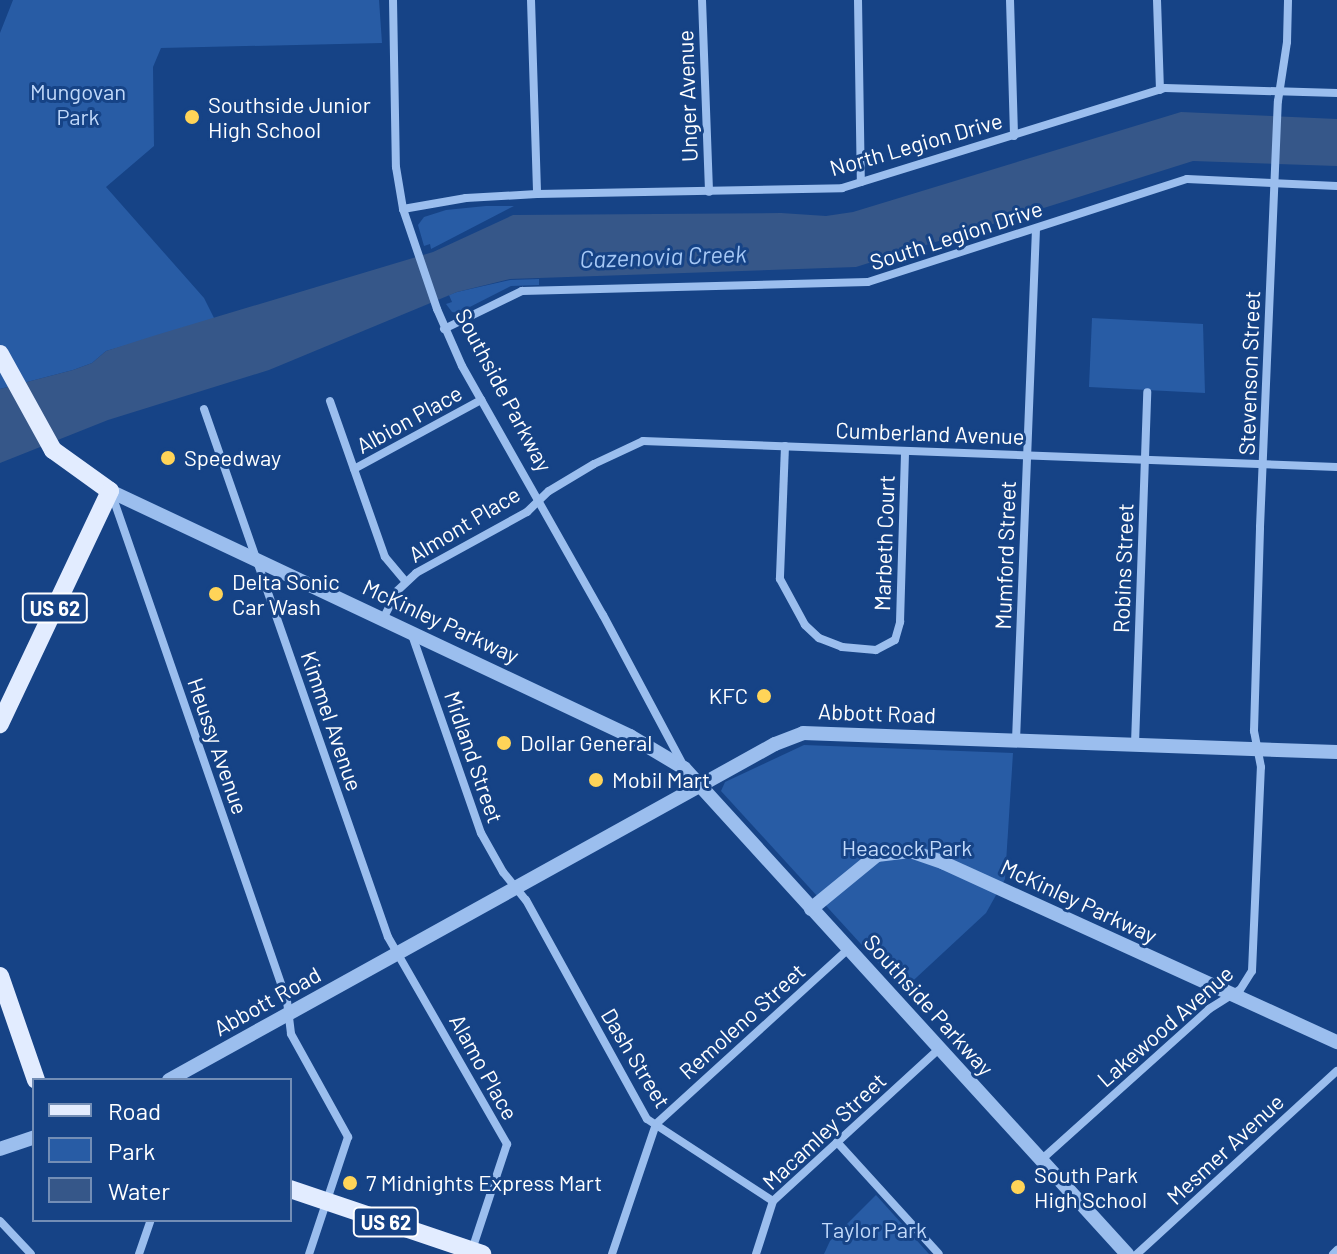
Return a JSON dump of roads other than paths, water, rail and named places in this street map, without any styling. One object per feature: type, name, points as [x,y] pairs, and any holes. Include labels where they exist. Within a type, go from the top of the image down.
[{"type":"main road","points":[[3,360],[53,450],[110,491]]},
{"type":"main road","name":"US 62","points":[[0,724],[110,491]]},
{"type":"main road","points":[[0,976],[35,1078]]},
{"type":"main road","name":"US 62","points":[[292,1190],[477,1252]]},
{"type":"street","name":"Southside Parkway","points":[[393,0],[396,167],[403,209],[444,329],[684,768]]},
{"type":"street","points":[[531,0],[537,194]]},
{"type":"street","name":"Unger Avenue","points":[[702,0],[709,192]]},
{"type":"street","points":[[858,0],[861,182]]},
{"type":"street","points":[[1010,0],[1014,136]]},
{"type":"street","points":[[1157,0],[1160,90]]},
{"type":"street","name":"Stevenson Street","points":[[1258,748],[1254,731],[1274,179],[1288,0]]},
{"type":"street","name":"North Legion Drive","points":[[403,209],[466,198],[537,194],[842,188],[1160,90],[1337,93]]},
{"type":"street","name":"South Legion Drive","points":[[444,329],[522,291],[868,282],[1187,179],[1274,179],[1337,186]]},
{"type":"street","name":"Mumford Street","points":[[1016,740],[1036,228]]},
{"type":"street","name":"Robins Street","points":[[1135,744],[1147,392]]},
{"type":"street","name":"Albion Place","points":[[354,469],[481,400]]},
{"type":"street","points":[[330,401],[385,557],[405,581]]},
{"type":"street","name":"Kimmel Avenue","points":[[204,409],[388,937],[398,953]]},
{"type":"street","name":"Cumberland Avenue","points":[[537,501],[594,464],[643,441],[1337,467]]},
{"type":"street","name":"Marbeth Court","points":[[785,446],[780,579],[805,625],[819,638],[842,647],[876,650],[895,640],[900,622],[905,451]]},
{"type":"street","name":"McKinley Parkway","points":[[110,491],[630,736],[684,768],[701,785]]},
{"type":"street","name":"Heussy Avenue","points":[[110,491],[289,1014],[291,1034],[348,1137],[309,1254]]},
{"type":"street","name":"Almont Place","points":[[383,619],[405,581],[527,512],[537,501]]},
{"type":"street","name":"Midland Street","points":[[411,632],[481,833],[516,888]]},
{"type":"street","name":"Abbott Road","points":[[173,1078],[701,785],[803,733],[1337,752]]},
{"type":"street","name":"Lakewood Avenue","points":[[1041,1160],[1209,1009],[1248,982],[1252,971],[1261,767],[1258,748]]},
{"type":"street","name":"Southside Parkway","points":[[701,785],[1041,1160],[1120,1252]]},
{"type":"street","name":"McKinley Parkway","points":[[811,909],[877,855],[910,851],[944,863],[1337,1042]]},
{"type":"street","name":"Dash Street","points":[[516,888],[526,900],[641,1108],[656,1124],[773,1201]]},
{"type":"street","name":"Remoleno Street","points":[[612,1254],[656,1124],[848,949]]},
{"type":"street","name":"Alamo Place","points":[[398,953],[507,1144],[477,1252]]},
{"type":"street","name":"Macamley Street","points":[[756,1254],[773,1201],[939,1049]]},
{"type":"street","name":"Mesmer Avenue","points":[[1137,1254],[1337,1071]]},
{"type":"street","points":[[0,1149],[32,1138]]},
{"type":"street","points":[[837,1142],[939,1254]]},
{"type":"street","points":[[0,1221],[31,1254]]},
{"type":"street","points":[[139,1254],[150,1222]]},
{"type":"water","name":"Cazenovia Creek","points":[[1181,112],[1337,119],[1337,166],[1193,161],[856,267],[510,279],[457,292],[269,370],[108,420],[0,463],[0,389],[73,370],[92,363],[106,351],[153,336],[433,252],[513,215],[781,213],[826,216],[853,212]]},
{"type":"place","name":"Southside Junior High School","points":[[192,117]]},
{"type":"place","name":"Speedway","points":[[168,458]]},
{"type":"place","name":"Delta Sonic Car Wash","points":[[216,594]]},
{"type":"place","name":"KFC","points":[[764,696]]},
{"type":"place","name":"Dollar General","points":[[504,743]]},
{"type":"place","name":"Mobil Mart","points":[[596,780]]},
{"type":"place","name":"7 Midnights Express Mart","points":[[350,1183]]},
{"type":"place","name":"South Park High School","points":[[1018,1187]]},
{"type":"park label","name":"Mungovan Park","points":[[78,104]]},
{"type":"park label","name":"Heacock Park","points":[[907,848]]},
{"type":"park label","name":"Taylor Park","points":[[874,1230]]}]
